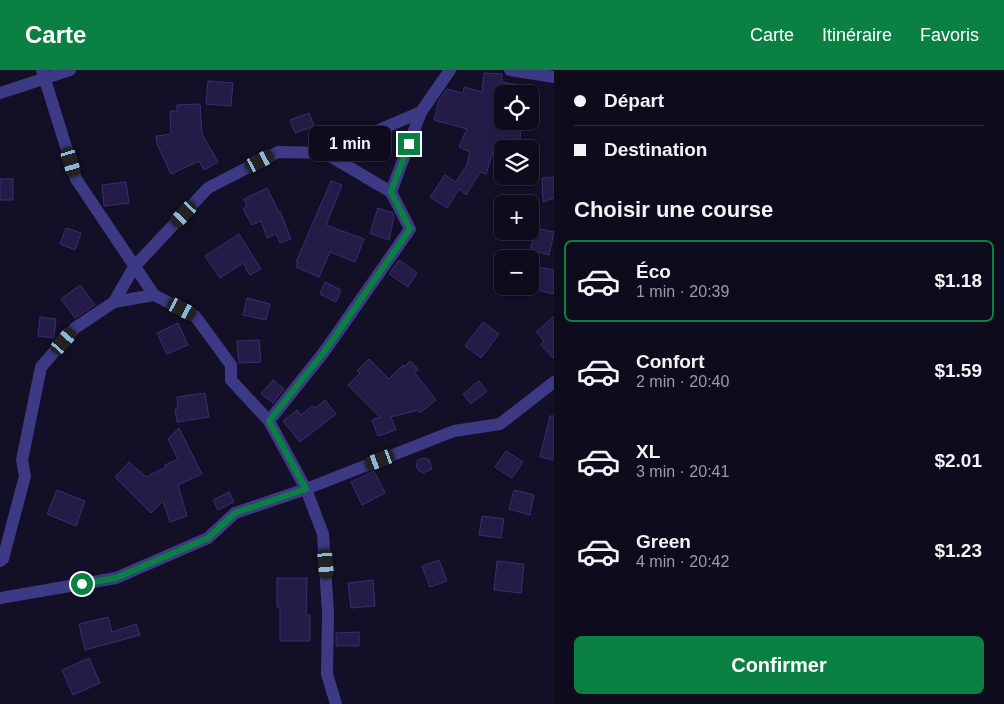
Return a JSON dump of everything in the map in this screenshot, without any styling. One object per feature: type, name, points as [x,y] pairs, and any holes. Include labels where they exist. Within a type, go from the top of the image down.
[{"type":"street","points":[[0,93],[43,74],[70,70]]},
{"type":"street","points":[[391,192],[421,112],[450,70]]},
{"type":"street","points":[[510,70],[554,77]]},
{"type":"street","points":[[43,74],[76,179],[154,295],[195,316],[231,365],[231,380],[269,421],[306,489],[323,534],[328,613],[327,674],[336,704]]},
{"type":"street","points":[[114,302],[134,267],[208,188],[278,152],[325,153],[421,112]]},
{"type":"street","points":[[269,421],[324,352],[410,229],[391,192],[325,153]]},
{"type":"street","points":[[0,561],[3,559],[25,476],[22,460],[41,367],[75,328],[114,302],[154,295]]},
{"type":"street","points":[[0,598],[116,578],[208,538],[235,513],[306,489],[454,431],[500,424],[554,382]]},
{"type":"building","points":[[484,73],[502,74],[502,82],[519,85],[494,85],[494,130],[521,130],[520,140],[494,140],[494,152],[486,174],[480,172],[466,195],[459,189],[447,208],[430,197],[445,175],[456,182],[467,165],[470,152],[459,147],[467,129],[434,120],[439,100],[447,89],[463,93],[464,87],[482,92]]},
{"type":"building","points":[[208,81],[233,83],[231,106],[206,104]]},
{"type":"building","points":[[200,104],[202,134],[218,162],[204,170],[199,161],[171,174],[157,144],[156,136],[171,134],[170,111],[177,111],[177,105]]},
{"type":"building","points":[[309,113],[314,126],[295,133],[290,120]]},
{"type":"building","points":[[554,177],[554,198],[543,202],[542,178]]},
{"type":"building","points":[[0,179],[13,179],[13,200],[0,200]]},
{"type":"building","points":[[331,181],[342,185],[326,225],[364,239],[355,262],[330,252],[319,277],[296,267],[298,262],[296,262]]},
{"type":"building","points":[[126,182],[129,203],[104,206],[102,185]]},
{"type":"building","points":[[267,188],[280,211],[291,239],[280,243],[276,234],[267,238],[261,221],[252,225],[243,209],[247,206],[244,199]]},
{"type":"building","points":[[378,208],[393,213],[394,217],[389,240],[370,233]]},
{"type":"building","points":[[66,228],[81,233],[75,250],[60,244]]},
{"type":"building","points":[[539,229],[554,232],[549,255],[539,252],[539,250],[530,250],[533,240],[539,240]]},
{"type":"building","points":[[239,234],[261,269],[250,275],[243,263],[220,278],[205,256]]},
{"type":"building","points":[[399,260],[417,273],[408,287],[389,274]]},
{"type":"building","points":[[539,267],[554,270],[554,294],[539,290]]},
{"type":"building","points":[[325,282],[341,290],[336,302],[320,294]]},
{"type":"building","points":[[80,285],[95,305],[75,318],[61,299]]},
{"type":"building","points":[[247,298],[270,304],[266,320],[243,315]]},
{"type":"building","points":[[554,316],[554,359],[541,345],[544,341],[536,332]]},
{"type":"building","points":[[40,317],[56,319],[54,338],[38,336]]},
{"type":"building","points":[[483,322],[499,334],[481,358],[465,346]]},
{"type":"building","points":[[178,323],[188,345],[167,354],[157,333]]},
{"type":"building","points":[[259,340],[261,362],[239,363],[237,341]]},
{"type":"building","points":[[369,359],[389,379],[403,365],[404,367],[410,361],[418,369],[415,373],[436,400],[420,413],[418,410],[391,417],[396,430],[378,436],[372,420],[380,417],[348,385],[360,373],[357,371]]},
{"type":"building","points":[[273,380],[284,389],[273,403],[261,394]]},
{"type":"building","points":[[479,381],[487,391],[471,404],[463,394]]},
{"type":"building","points":[[205,393],[209,417],[177,422],[175,409],[178,409],[177,397]]},
{"type":"building","points":[[325,400],[336,414],[300,442],[283,421],[297,410],[301,415],[312,406],[315,408]]},
{"type":"building","points":[[550,416],[554,416],[554,460],[540,457]]},
{"type":"building","points":[[179,428],[202,474],[178,485],[187,516],[170,522],[163,501],[151,513],[115,477],[129,462],[146,477],[178,459],[168,439]]},
{"type":"building","points":[[506,451],[523,462],[512,478],[495,467]]},
{"type":"building","points":[[424,458],[429,460],[432,469],[423,473],[418,470],[416,465],[418,460]]},
{"type":"building","points":[[374,471],[385,493],[362,505],[351,482]]},
{"type":"building","points":[[57,490],[85,501],[76,526],[47,514]]},
{"type":"building","points":[[514,490],[534,495],[530,515],[509,509]]},
{"type":"building","points":[[229,492],[234,502],[218,510],[213,500]]},
{"type":"building","points":[[482,516],[504,519],[501,538],[479,535]]},
{"type":"building","points":[[439,560],[447,581],[430,587],[422,566]]},
{"type":"building","points":[[497,561],[524,564],[521,593],[494,590]]},
{"type":"building","points":[[277,578],[307,578],[306,615],[310,615],[310,641],[280,641],[280,607],[277,607]]},
{"type":"building","points":[[373,580],[375,606],[351,608],[348,583]]},
{"type":"building","points":[[108,617],[112,632],[136,624],[140,635],[85,650],[79,624]]},
{"type":"building","points":[[359,632],[359,646],[336,646],[336,633]]},
{"type":"building","points":[[89,658],[100,683],[73,695],[62,670]]},
{"type":"route","points":[[82,584],[116,578],[208,538],[235,513],[306,489],[269,421],[324,352],[410,229],[391,192],[409,144]]}]
